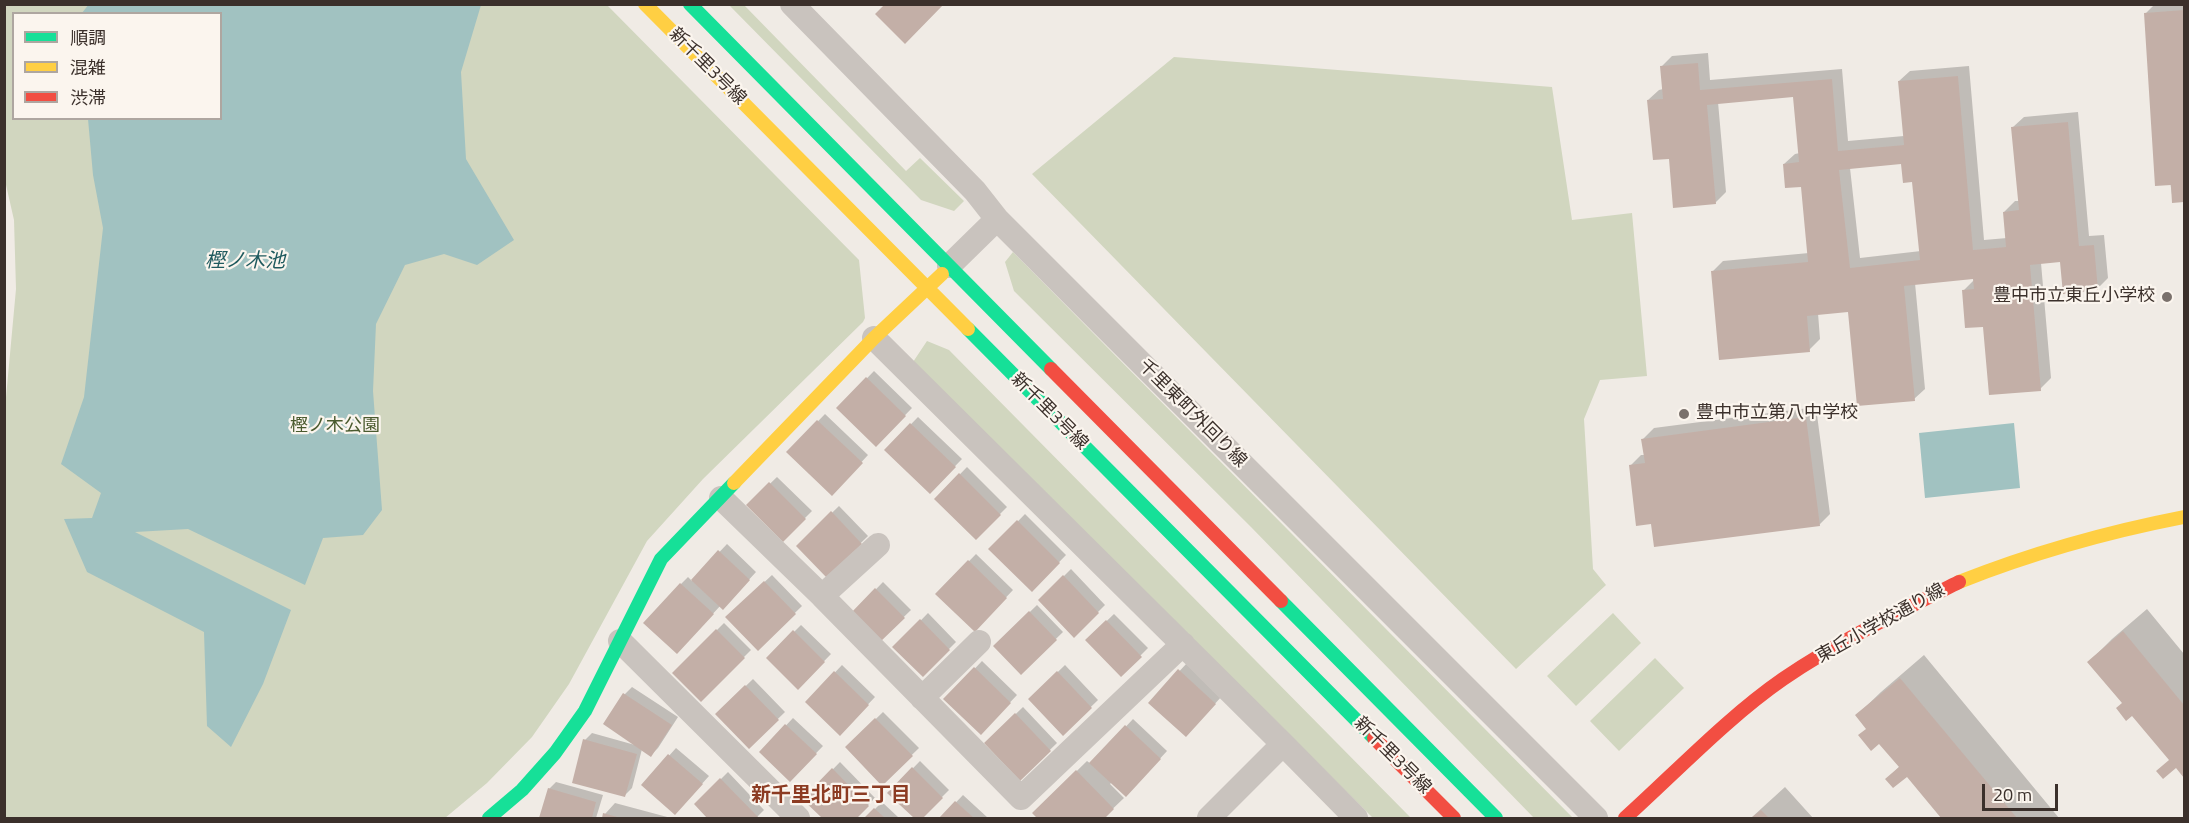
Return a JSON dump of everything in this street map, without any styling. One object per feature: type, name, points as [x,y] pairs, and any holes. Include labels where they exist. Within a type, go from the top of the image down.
[{"type":"street","name":"新千里3号線","points":[[645,4],[1454,819]]},
{"type":"street","name":"新千里3号線","points":[[690,4],[1496,819]]},
{"type":"street","name":"千里東町外回り線","points":[[792,4],[975,191],[997,219],[1596,819]]},
{"type":"street","points":[[489,819],[522,790],[561,744],[585,711],[661,559],[874,339],[997,219]]},
{"type":"street","points":[[874,339],[1183,644],[1356,819]]},
{"type":"street","points":[[721,498],[822,596],[1021,798],[1183,644]]},
{"type":"street","name":"東丘小学校通り線","points":[[1625,819],[1736,717],[1782,680],[1857,633],[1960,581],[2058,547],[2131,527],[2184,517]]},
{"type":"street","points":[[822,596],[878,544]]},
{"type":"street","points":[[620,641],[798,819]]},
{"type":"street","points":[[922,698],[979,642]]},
{"type":"street","points":[[1209,819],[1283,744]]},
{"type":"green space","name":"樫ノ木公園","points":[[5,5],[607,5],[859,260],[865,318],[703,479],[647,541],[569,684],[532,737],[487,783],[445,818],[5,818],[4,419],[16,289],[14,220],[4,176]]},
{"type":"green space","points":[[729,5],[744,5],[906,171],[920,158],[964,201],[954,211],[921,200]]},
{"type":"green space","points":[[1174,57],[1552,87],[1572,220],[1632,213],[1647,376],[1600,380],[1584,419],[1593,569],[1606,585],[1516,669],[1032,174]]},
{"type":"green space","points":[[1013,252],[1573,818],[1534,818],[1251,527],[1014,291],[1005,262]]},
{"type":"green space","points":[[927,341],[949,350],[1411,818],[1373,818],[913,362]]},
{"type":"green space","points":[[1613,613],[1641,643],[1576,706],[1547,676]]},
{"type":"green space","points":[[1655,658],[1684,688],[1619,751],[1590,721]]},
{"type":"water","name":"樫ノ木池","points":[[89,4],[481,5],[461,72],[466,159],[514,240],[477,265],[444,254],[405,265],[376,324],[373,391],[382,510],[363,535],[323,538],[305,585],[188,529],[135,532],[291,610],[263,684],[231,747],[207,726],[204,632],[87,572],[64,519],[92,518],[101,493],[61,464],[84,397],[103,228],[93,175],[88,120],[222,120],[222,12],[83,12]]},
{"type":"water","points":[[2014,423],[2020,488],[1925,498],[1919,433]]},
{"type":"building","points":[[885,4],[944,4],[905,44],[875,14]]},
{"type":"building","points":[[2184,10],[2184,202],[2172,203],[2171,185],[2155,186],[2144,13]]},
{"type":"building","points":[[1698,63],[1700,90],[1832,79],[1838,151],[1904,145],[1898,81],[1958,76],[1973,250],[2006,247],[2003,212],[2019,210],[2011,127],[2068,122],[2079,246],[2094,245],[2098,290],[2063,294],[2060,262],[2030,265],[2041,391],[1989,395],[1983,327],[1965,328],[1962,290],[1974,289],[1973,279],[1904,286],[1915,401],[1857,406],[1848,312],[1807,316],[1810,352],[1719,360],[1711,271],[1808,262],[1801,187],[1785,188],[1783,164],[1799,162],[1793,97],[1707,105],[1716,204],[1673,208],[1669,159],[1653,160],[1647,100],[1663,99],[1660,66]],"holes":[[[1901,164],[1903,183],[1912,182],[1920,260],[1850,268],[1839,170]]]},
{"type":"building","points":[[866,377],[906,416],[876,447],[836,408]]},
{"type":"building","points":[[1806,417],[1820,526],[1654,547],[1651,524],[1636,526],[1629,465],[1645,463],[1641,439]]},
{"type":"building","points":[[817,420],[863,463],[832,496],[786,452]]},
{"type":"building","points":[[910,423],[956,467],[930,494],[884,450]]},
{"type":"building","points":[[959,473],[1001,515],[976,540],[934,499]]},
{"type":"building","points":[[769,482],[806,519],[783,542],[746,505]]},
{"type":"building","points":[[831,511],[862,544],[827,578],[796,546]]},
{"type":"building","points":[[1017,520],[1060,563],[1032,592],[988,549]]},
{"type":"building","points":[[718,550],[750,580],[723,610],[691,580]]},
{"type":"building","points":[[968,560],[1007,598],[975,632],[935,594]]},
{"type":"building","points":[[1063,575],[1099,613],[1074,638],[1038,600]]},
{"type":"building","points":[[764,581],[796,614],[758,651],[725,617]]},
{"type":"building","points":[[680,583],[714,614],[677,654],[643,623]]},
{"type":"building","points":[[875,588],[905,618],[879,643],[850,614]]},
{"type":"building","points":[[1029,611],[1057,640],[1021,675],[993,646]]},
{"type":"building","points":[[920,619],[950,650],[923,677],[892,647]]},
{"type":"building","points":[[1106,620],[1142,657],[1121,677],[1085,640]]},
{"type":"building","points":[[716,629],[745,658],[701,702],[672,673]]},
{"type":"building","points":[[793,630],[825,662],[798,690],[766,658]]},
{"type":"building","points":[[2123,631],[2184,705],[2184,778],[2176,768],[2163,779],[2156,771],[2169,760],[2132,716],[2126,721],[2116,708],[2122,703],[2087,662]]},
{"type":"building","points":[[974,667],[1011,703],[981,735],[943,699]]},
{"type":"building","points":[[1178,669],[1216,704],[1186,737],[1148,703]]},
{"type":"building","points":[[834,671],[869,705],[840,736],[805,702]]},
{"type":"building","points":[[1057,671],[1092,708],[1063,736],[1028,699]]},
{"type":"building","points":[[1900,678],[2017,818],[1941,818],[1907,777],[1893,788],[1885,779],[1899,767],[1879,744],[1871,751],[1858,735],[1866,729],[1855,715]]},
{"type":"building","points":[[745,685],[779,720],[749,749],[715,714]]},
{"type":"building","points":[[623,693],[672,725],[651,757],[603,724]]},
{"type":"building","points":[[1015,713],[1051,751],[1020,781],[984,743]]},
{"type":"building","points":[[875,718],[913,756],[882,786],[845,747]]},
{"type":"building","points":[[785,724],[817,754],[790,782],[759,752]]},
{"type":"building","points":[[1125,725],[1161,759],[1126,797],[1089,763]]},
{"type":"building","points":[[583,739],[637,754],[625,797],[572,783]]},
{"type":"building","points":[[668,754],[703,784],[675,815],[641,785]]},
{"type":"building","points":[[912,767],[943,798],[923,818],[914,818],[887,793]]},
{"type":"building","points":[[832,768],[869,806],[857,818],[822,818],[802,799]]},
{"type":"building","points":[[1076,770],[1114,809],[1105,818],[1037,818],[1032,813]]},
{"type":"building","points":[[720,778],[759,818],[707,818],[694,804]]},
{"type":"building","points":[[548,788],[596,802],[592,818],[539,818]]},
{"type":"building","points":[[955,801],[974,818],[939,818]]},
{"type":"building","points":[[874,808],[885,818],[864,818]]},
{"type":"building","points":[[1761,810],[1769,818],[1751,818]]},
{"type":"building","points":[[603,813],[621,818],[602,818]]},
{"type":"traffic: fast","points":[[690,4],[1051,369]]},
{"type":"traffic: fast","points":[[968,329],[1374,738]]},
{"type":"traffic: fast","points":[[489,818],[522,790],[555,753],[585,711],[661,559],[734,483]]},
{"type":"traffic: fast","points":[[1281,601],[1496,818]]},
{"type":"traffic: slow","points":[[645,4],[968,329]]},
{"type":"traffic: slow","points":[[734,483],[874,338],[942,274]]},
{"type":"traffic: slow","points":[[1959,582],[2070,544],[2184,517]]},
{"type":"traffic: jam","points":[[1051,369],[1281,601]]},
{"type":"traffic: jam","points":[[1625,818],[1742,710],[1783,679],[1847,640],[1959,582]]},
{"type":"traffic: jam","points":[[1374,738],[1454,818]]},
{"type":"place","name":"豊中市立東丘小学校","points":[[2167,297]]},
{"type":"place","name":"豊中市立第八中学校","points":[[1684,414]]},
{"type":"district","name":"新千里北町三丁目","points":[[831,796]]}]
